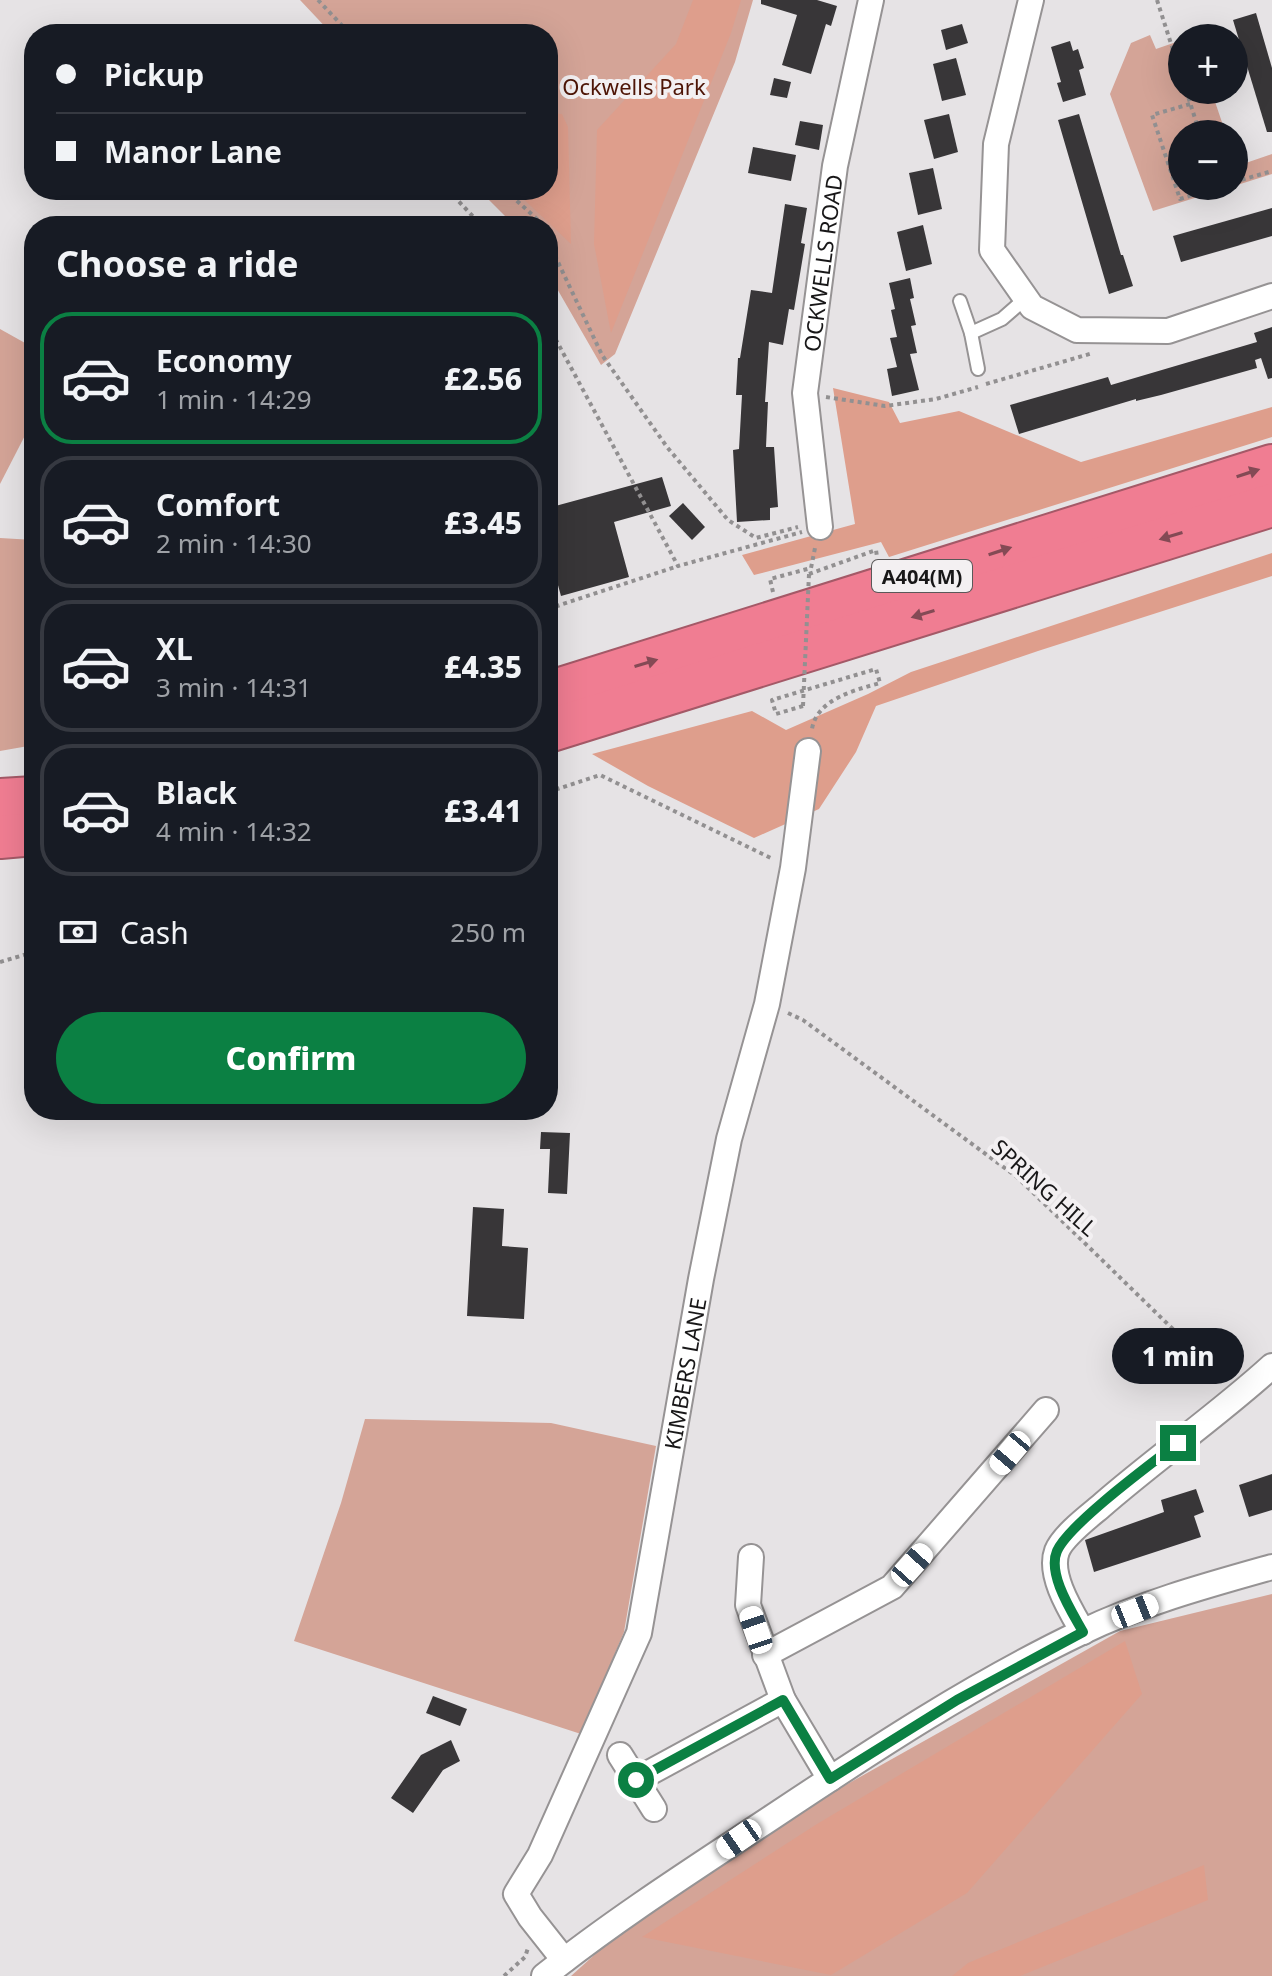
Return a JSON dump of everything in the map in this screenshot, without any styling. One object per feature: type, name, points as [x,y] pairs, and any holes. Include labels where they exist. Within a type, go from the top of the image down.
[{"type":"highway","name":"A404(M)","points":[[558,690],[1272,466]]},
{"type":"highway","name":"A404(M)","points":[[558,728],[1272,505]]},
{"type":"highway","points":[[0,800],[24,799]]},
{"type":"highway","points":[[0,837],[24,835]]},
{"type":"street","name":"OCKWELLS ROAD","points":[[820,524],[805,393],[835,166],[871,0]]},
{"type":"street","points":[[1031,0],[996,144],[992,250],[1032,307],[1077,330],[1168,331],[1272,296]]},
{"type":"street","name":"KIMBERS LANE","points":[[564,1960],[516,1894],[540,1855],[639,1633],[723,1170],[767,1004],[793,868],[808,751]]},
{"type":"street","points":[[1083,1632],[1062,1595],[1057,1575],[1057,1552],[1075,1528],[1136,1475],[1272,1366]]},
{"type":"street","points":[[765,1655],[892,1587],[1046,1410]]},
{"type":"street","points":[[751,1557],[748,1605],[765,1655],[783,1700],[830,1779]]},
{"type":"street","points":[[544,1976],[830,1779],[957,1700],[1083,1632],[1161,1600],[1272,1567]]},
{"type":"street","points":[[636,1780],[783,1700]]},
{"type":"street","points":[[620,1755],[654,1809]]},
{"type":"lane","points":[[971,333],[1002,319],[1026,298]]},
{"type":"lane","points":[[960,301],[971,333],[978,369]]},
{"type":"path","points":[[318,0],[341,24]]},
{"type":"path","points":[[1157,0],[1168,34]]},
{"type":"path","points":[[1168,163],[1152,115],[1190,104],[1195,120]]},
{"type":"path","points":[[1248,178],[1272,171]]},
{"type":"path","points":[[457,200],[473,216]]},
{"type":"path","points":[[516,200],[534,216]]},
{"type":"path","points":[[558,262],[602,355],[667,447],[728,520],[756,538],[820,524]]},
{"type":"path","points":[[558,344],[678,566]]},
{"type":"path","points":[[558,606],[820,524]]},
{"type":"path","points":[[774,594],[770,579],[811,568],[820,524]]},
{"type":"path","points":[[808,751],[813,721],[838,695],[880,683],[876,669],[817,687],[802,691],[787,695],[772,700],[776,714],[803,706],[804,691],[804,676],[809,574],[876,550],[879,565]]},
{"type":"path","points":[[804,586],[819,582]]},
{"type":"path","points":[[558,789],[600,775],[793,868]]},
{"type":"path","points":[[0,962],[24,955]]},
{"type":"path","name":"SPRING HILL","points":[[767,1004],[803,1020],[1017,1177],[1240,1394]]},
{"type":"green space","name":"Ockwells Park","points":[[300,0],[753,0],[735,62],[615,354],[601,365],[558,290],[558,216],[505,216],[489,200],[558,200],[558,24],[323,24]]},
{"type":"green space","points":[[1150,35],[1156,49],[1168,45],[1168,104],[1216,104],[1221,120],[1168,120],[1168,200],[1188,200],[1153,211],[1110,94],[1131,43]]},
{"type":"green space","points":[[1272,154],[1272,174],[1248,182],[1248,162]]},
{"type":"green space","points":[[0,329],[24,342],[24,437],[0,484]]},
{"type":"green space","points":[[0,538],[24,539],[24,747],[0,751]]},
{"type":"green space","points":[[365,1419],[551,1423],[656,1446],[624,1632],[581,1734],[294,1641],[341,1503]]},
{"type":"green space","points":[[1272,1594],[1272,1976],[571,1976],[602,1948],[794,1814],[1120,1631]]},
{"type":"shaded area","points":[[693,0],[741,0],[731,33],[611,333],[594,244],[597,130],[676,44]]},
{"type":"shaded area","points":[[558,114],[562,114],[568,127],[571,244],[558,232],[558,216],[541,216],[525,200],[558,200]]},
{"type":"shaded area","points":[[833,388],[889,402],[900,423],[959,411],[1081,462],[1272,407],[1272,437],[889,557],[881,542],[754,575],[742,555],[855,524]]},
{"type":"shaded area","points":[[1272,553],[1272,576],[876,706],[856,752],[819,809],[754,838],[648,786],[592,754],[752,711],[786,730],[911,672]]},
{"type":"shaded area","points":[[1125,1641],[1142,1694],[967,1893],[831,1975],[642,1937],[817,1824]]},
{"type":"shaded area","points":[[1204,1865],[1208,1900],[1020,1976],[952,1976],[968,1963]]},
{"type":"building","points":[[761,0],[817,0],[837,6],[831,26],[826,24],[811,74],[782,65],[797,15],[761,4]]},
{"type":"building","points":[[1256,13],[1272,68],[1272,132],[1267,132],[1248,69],[1248,24],[1234,24],[1233,20]]},
{"type":"building","points":[[962,24],[968,43],[946,50],[941,30]]},
{"type":"building","points":[[1070,41],[1073,51],[1078,49],[1084,68],[1079,70],[1086,95],[1063,102],[1051,47]]},
{"type":"building","points":[[956,58],[966,95],[942,101],[933,64]]},
{"type":"building","points":[[774,78],[791,82],[787,98],[770,95]]},
{"type":"building","points":[[949,114],[958,152],[934,159],[924,120]]},
{"type":"building","points":[[1079,114],[1133,286],[1109,294],[1058,120]]},
{"type":"building","points":[[800,121],[823,125],[819,150],[795,145]]},
{"type":"building","points":[[753,147],[796,155],[791,181],[748,173]]},
{"type":"building","points":[[933,168],[942,209],[918,215],[909,173]]},
{"type":"building","points":[[785,204],[807,208],[801,243],[805,244],[794,310],[789,309],[783,345],[769,342],[766,447],[774,447],[778,507],[770,508],[770,520],[737,522],[733,450],[739,449],[742,395],[736,395],[738,358],[751,290],[772,293]]},
{"type":"building","points":[[1272,208],[1272,236],[1181,262],[1173,236]]},
{"type":"building","points":[[923,225],[932,264],[906,271],[897,232]]},
{"type":"building","points":[[910,278],[914,298],[910,299],[916,325],[911,326],[917,353],[910,354],[919,390],[892,396],[887,369],[897,367],[890,338],[897,337],[889,283]]},
{"type":"building","points":[[1272,327],[1272,378],[1268,379],[1261,358],[1255,360],[1257,368],[1136,399],[1019,434],[1010,405],[1108,377],[1111,385],[1257,342],[1254,333]]},
{"type":"building","points":[[662,477],[671,506],[614,522],[629,577],[561,596],[558,585],[558,505]]},
{"type":"building","points":[[683,503],[705,527],[692,540],[669,516]]},
{"type":"building","points":[[541,1132],[570,1133],[567,1194],[548,1193],[550,1149],[540,1149]]},
{"type":"building","points":[[473,1207],[504,1209],[502,1246],[528,1248],[524,1319],[467,1316]]},
{"type":"building","points":[[1272,1474],[1272,1510],[1249,1517],[1239,1485]]},
{"type":"building","points":[[1196,1489],[1204,1512],[1194,1516],[1201,1537],[1094,1572],[1085,1540],[1164,1512],[1161,1500]]},
{"type":"building","points":[[433,1696],[467,1709],[460,1726],[426,1713]]},
{"type":"building","points":[[451,1740],[460,1761],[443,1770],[413,1813],[391,1798],[421,1755]]},
{"type":"route","points":[[636,1780],[783,1700],[830,1779],[957,1700],[1083,1632],[1062,1595],[1057,1575],[1057,1552],[1075,1528],[1178,1443]]}]
